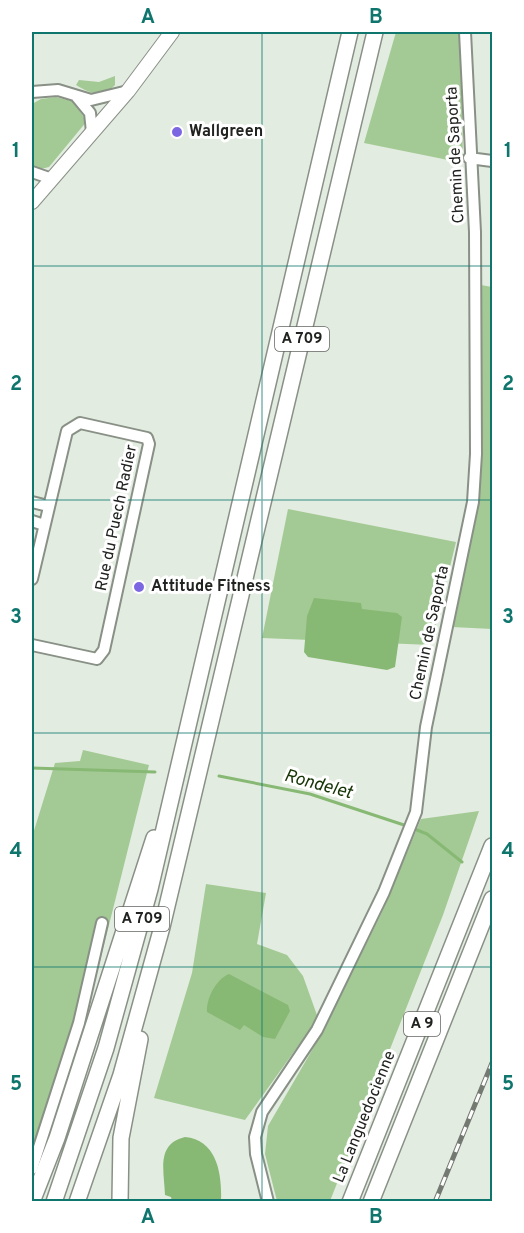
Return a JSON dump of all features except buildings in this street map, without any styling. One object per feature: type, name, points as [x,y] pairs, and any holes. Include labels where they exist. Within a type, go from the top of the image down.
[{"type":"highway","name":"A 709","points":[[54,1202],[87,1108],[122,994],[174,788],[350,32]]},
{"type":"highway","name":"A 709","points":[[77,1202],[118,1084],[162,927],[375,32]]},
{"type":"highway","points":[[32,1202],[57,1138],[145,861],[174,788]]},
{"type":"highway","name":"La Languedocienne","points":[[350,1202],[492,846]]},
{"type":"highway","name":"A 9","points":[[371,1202],[492,899]]},
{"type":"highway","points":[[120,1202],[118,1164],[121,1137],[162,927]]},
{"type":"main road","points":[[32,202],[128,91],[172,32]]},
{"type":"street","name":"Chemin de Saporta","points":[[268,1202],[255,1154],[255,1137],[262,1112],[317,1030],[384,892],[416,812],[426,727],[473,502],[476,454],[475,232],[469,158],[465,32]]},
{"type":"street","points":[[32,93],[58,90],[100,99],[128,91]]},
{"type":"street","points":[[75,95],[90,113],[92,132]]},
{"type":"street","points":[[469,158],[492,160]]},
{"type":"street","points":[[32,172],[52,179]]},
{"type":"street","name":"Rue du Puech Radier","points":[[32,579],[67,431],[80,423],[147,438],[149,444],[104,650],[97,658],[32,645]]},
{"type":"street","points":[[32,502],[48,506]]},
{"type":"street","points":[[32,521],[44,525]]},
{"type":"street","points":[[32,1169],[79,1023],[102,923]]},
{"type":"shaded area","points":[[396,32],[461,32],[463,163],[364,143]]},
{"type":"shaded area","points":[[115,76],[115,85],[106,92],[86,91],[76,85],[79,80],[99,82]]},
{"type":"shaded area","points":[[56,97],[72,101],[87,121],[49,167],[37,170],[32,167],[32,104],[41,99]]},
{"type":"shaded area","points":[[481,285],[492,287],[492,629],[452,627],[478,503]]},
{"type":"shaded area","points":[[288,509],[456,542],[431,645],[262,638]]},
{"type":"shaded area","points":[[314,598],[361,603],[362,609],[397,613],[402,617],[395,667],[387,670],[308,657],[304,652],[307,616]]},
{"type":"shaded area","points":[[83,750],[149,765],[96,977],[32,1183],[32,837],[55,763],[80,761]]},
{"type":"shaded area","points":[[479,811],[443,915],[330,1201],[277,1201],[265,1154],[268,1126],[322,1033],[381,914],[421,819]]},
{"type":"shaded area","points":[[206,884],[266,893],[257,944],[287,955],[303,976],[318,1018],[245,1120],[154,1098],[192,973]]},
{"type":"shaded area","points":[[229,974],[288,1005],[290,1011],[275,1039],[263,1037],[244,1025],[240,1030],[207,1012],[208,1001],[213,990],[220,980]]},
{"type":"shaded area","points":[[185,1137],[205,1145],[211,1152],[219,1171],[221,1201],[172,1201],[171,1197],[165,1195],[163,1168],[166,1152],[176,1140]]},
{"type":"waterway","name":"Rondelet","points":[[32,768],[155,772]]},
{"type":"waterway","name":"Rondelet","points":[[219,776],[310,794],[407,826]]},
{"type":"waterway","points":[[417,830],[427,834],[462,862]]},
{"type":"railway","points":[[435,1202],[492,1063]]},
{"type":"place","name":"Wallgreen","points":[[177,132]]},
{"type":"place","name":"Attitude Fitness","points":[[139,587]]}]
